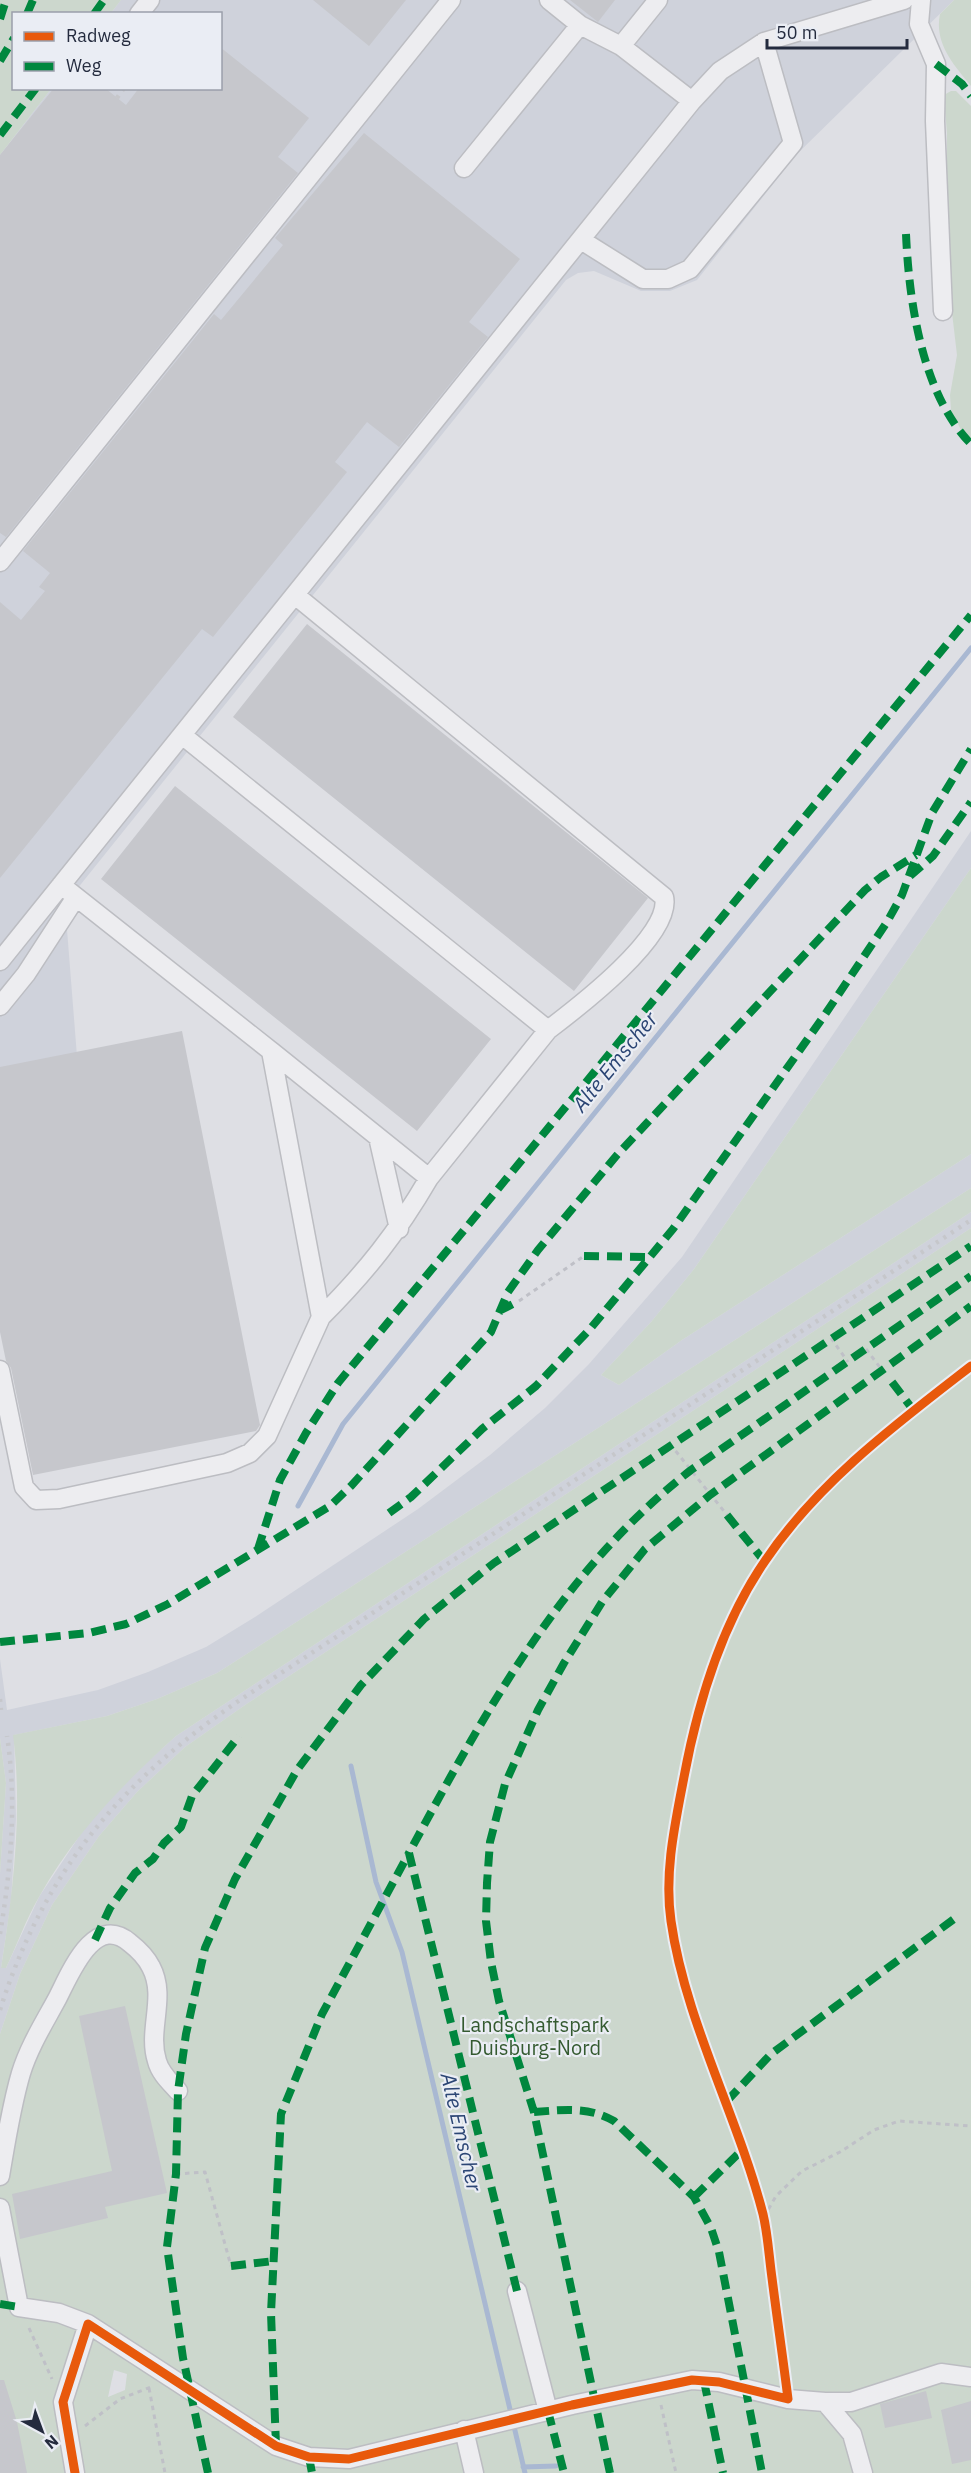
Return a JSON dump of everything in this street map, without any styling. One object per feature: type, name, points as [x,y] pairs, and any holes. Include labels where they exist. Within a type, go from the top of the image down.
[{"type":"lane","points":[[141,12],[150,0]]},
{"type":"lane","points":[[0,562],[452,0]]},
{"type":"lane","points":[[549,0],[580,25],[621,46],[692,101]]},
{"type":"lane","points":[[621,46],[658,0]]},
{"type":"lane","points":[[2,958],[692,101],[720,71],[764,42],[904,0]]},
{"type":"lane","points":[[921,0],[920,24],[936,64],[935,121],[943,310]]},
{"type":"lane","points":[[464,168],[580,25]]},
{"type":"lane","points":[[581,240],[643,279],[668,279],[690,269],[793,143],[764,42]]},
{"type":"lane","points":[[0,1370],[24,1487],[36,1500],[59,1499],[227,1463],[250,1453],[267,1436],[321,1317],[353,1284],[399,1229],[429,1178],[548,1030],[590,999],[632,959],[666,908],[664,897],[295,595]]},
{"type":"lane","points":[[182,735],[548,1030]]},
{"type":"lane","points":[[61,885],[429,1178]]},
{"type":"lane","points":[[0,1006],[26,974],[76,897]]},
{"type":"lane","points":[[271,1051],[321,1317]]},
{"type":"lane","points":[[378,1137],[399,1229]]},
{"type":"lane","points":[[0,2176],[19,2080],[38,2034],[86,1947],[104,1935],[116,1934],[125,1938],[145,1956],[152,1967],[158,1995],[155,2034],[157,2062],[177,2091]]},
{"type":"lane","points":[[0,2208],[19,2307],[59,2313],[88,2324],[276,2446],[309,2457],[350,2459],[497,2422],[692,2380],[719,2382],[788,2399],[851,2402],[941,2373],[971,2378]]},
{"type":"lane","points":[[517,2291],[548,2411]]},
{"type":"lane","points":[[75,2473],[63,2402],[88,2324]]},
{"type":"lane","points":[[825,2402],[852,2434],[862,2473]]},
{"type":"lane","points":[[464,2430],[474,2473]]},
{"type":"path","points":[[519,1301],[584,1256]]},
{"type":"path","points":[[831,1338],[848,1362]]},
{"type":"path","points":[[866,1349],[882,1370]]},
{"type":"path","points":[[670,1444],[727,1515]]},
{"type":"path","points":[[764,2217],[776,2196],[802,2170],[840,2152],[874,2130],[899,2121],[971,2126]]},
{"type":"path","points":[[176,2174],[204,2172],[231,2266]]},
{"type":"path","points":[[19,2307],[63,2402]]},
{"type":"path","points":[[68,2438],[120,2399],[172,2379]]},
{"type":"path","points":[[149,2388],[165,2473]]},
{"type":"path","points":[[657,2388],[676,2473]]},
{"type":"shaded area","points":[[121,0],[954,0],[797,154],[697,280],[670,291],[641,291],[594,271],[578,273],[566,280],[65,904],[78,1069],[0,1268],[0,155],[50,90],[222,90],[222,12],[112,12]]},
{"type":"shaded area","points":[[971,831],[971,868],[694,1269],[651,1322],[601,1375],[619,1385],[682,1340],[971,1154],[971,1188],[217,1673],[157,1699],[107,1716],[14,1735],[16,1818],[11,1901],[1,1968],[6,1968],[39,1897],[86,1826],[126,1781],[176,1736],[971,1212],[971,1228],[245,1705],[185,1747],[137,1792],[99,1836],[52,1905],[20,1974],[0,2034],[0,1874],[6,1783],[0,1738],[0,1659],[7,1710],[98,1690],[148,1672],[206,1647],[255,1617],[418,1509],[490,1455],[545,1408],[589,1364],[682,1257]]},
{"type":"green space","points":[[0,0],[121,0],[112,12],[12,12],[12,90],[50,90],[0,155]]},
{"type":"green space","points":[[954,0],[971,0],[971,86],[947,53],[940,34],[940,14]]},
{"type":"green space","points":[[956,91],[971,106],[971,441],[962,432],[951,410],[950,395],[957,355],[947,270],[947,134],[944,95]]},
{"type":"green space","points":[[971,868],[971,1154],[682,1340],[619,1385],[601,1375],[651,1322],[694,1269]]},
{"type":"green space","points":[[971,1188],[971,1212],[176,1736],[119,1791],[68,1852],[34,1905],[6,1968],[1,1968],[17,1823],[13,1735],[107,1716],[157,1699],[217,1673]]},
{"type":"green space","name":"Landschaftspark Duisburg-Nord","points":[[971,1228],[971,2473],[0,2473],[0,2034],[20,1974],[52,1905],[99,1836],[137,1792],[185,1747],[245,1705]]},
{"type":"green space","points":[[0,1738],[6,1783],[0,1874]]},
{"type":"pier","points":[[114,2370],[127,2374],[125,2390],[108,2397]]},
{"type":"building","points":[[313,0],[406,0],[369,46]]},
{"type":"building","points":[[570,0],[615,0],[598,22]]},
{"type":"building","points":[[222,49],[309,118],[278,157],[298,173],[6,537],[0,533],[0,155],[52,90],[107,90],[126,105],[137,90],[222,90]]},
{"type":"building","points":[[364,133],[520,259],[469,322],[488,337],[399,447],[367,422],[335,462],[347,472],[213,637],[202,629],[0,878],[0,602],[21,620],[45,591],[39,587],[50,573],[23,551],[214,314],[221,320],[283,245],[275,238]]},
{"type":"building","points":[[307,624],[648,898],[574,991],[233,717]]},
{"type":"building","points":[[175,786],[491,1039],[417,1131],[101,879]]},
{"type":"building","points":[[182,1031],[260,1425],[256,1431],[33,1475],[11,1368],[6,1361],[0,1332],[0,1067]]},
{"type":"building","points":[[125,2006],[167,2193],[105,2207],[108,2218],[20,2239],[12,2194],[112,2171],[79,2016]]},
{"type":"building","points":[[0,2380],[4,2380],[17,2422],[27,2473],[0,2473]]},
{"type":"building","points":[[926,2391],[932,2418],[885,2428],[880,2404]]},
{"type":"building","points":[[971,2401],[971,2460],[952,2464],[941,2410]]},
{"type":"waterway","name":"Alte Emscher","points":[[298,1506],[343,1424],[971,648]]},
{"type":"waterway","name":"Alte Emscher","points":[[351,1766],[376,1882],[402,1952],[525,2473]]},
{"type":"waterway","points":[[523,2467],[556,2466]]},
{"type":"railway","points":[[117,98],[123,90]]},
{"type":"railway","points":[[0,2010],[18,1960],[39,1914],[64,1872],[92,1833],[123,1797],[158,1763],[197,1731],[240,1700],[971,1220]]},
{"type":"railway","points":[[0,1699],[1,1710]]},
{"type":"railway","points":[[0,1934],[7,1885],[12,1810],[7,1736]]},
{"type":"marked path","points":[[0,19],[6,0]]},
{"type":"marked path","points":[[28,12],[33,0]]},
{"type":"marked path","points":[[95,12],[104,0]]},
{"type":"marked path","points":[[0,61],[12,41]]},
{"type":"marked path","points":[[936,64],[962,84],[971,96]]},
{"type":"marked path","points":[[0,135],[34,90]]},
{"type":"marked path","points":[[906,234],[911,288],[921,346],[941,400],[954,423],[971,444]]},
{"type":"marked path","points":[[258,1549],[280,1480],[306,1433],[338,1383],[971,615]]},
{"type":"marked path","points":[[389,1513],[411,1497],[482,1429],[536,1386],[590,1329],[673,1229],[824,1016],[887,922],[902,895],[932,813],[971,749]]},
{"type":"marked path","points":[[910,876],[933,856],[971,802]]},
{"type":"marked path","points":[[0,1642],[89,1633],[126,1624],[168,1604],[330,1506],[351,1486],[491,1332],[508,1292],[538,1250],[617,1155],[865,890],[916,855]]},
{"type":"marked path","points":[[208,2473],[183,2358],[167,2247],[176,2174],[178,2091],[186,2034],[205,1948],[235,1879],[297,1770],[361,1685],[424,1619],[494,1563],[971,1246]]},
{"type":"marked path","points":[[584,1256],[650,1257]]},
{"type":"marked path","points":[[517,2291],[409,1853],[467,1748],[530,1646],[603,1552],[645,1509],[691,1470],[971,1276]]},
{"type":"marked path","points":[[499,1311],[519,1301]]},
{"type":"marked path","points":[[610,2473],[534,2112],[499,2001],[491,1962],[486,1921],[490,1842],[505,1784],[538,1710],[564,1663],[602,1602],[645,1549],[710,1495],[971,1306]]},
{"type":"marked path","points":[[892,1382],[914,1411]]},
{"type":"marked path","points":[[727,1515],[764,1561]]},
{"type":"marked path","points":[[95,1940],[110,1908],[135,1873],[153,1859],[164,1843],[181,1827],[192,1796],[239,1736]]},
{"type":"marked path","points":[[276,2446],[271,2313],[281,2114],[322,2014],[409,1853]]},
{"type":"marked path","points":[[727,2101],[771,2054],[958,1916]]},
{"type":"marked path","points":[[534,2112],[585,2111],[614,2121],[694,2197],[711,2228],[719,2252],[762,2473]]},
{"type":"marked path","points":[[694,2197],[743,2149]]},
{"type":"marked path","points":[[231,2266],[274,2261]]},
{"type":"marked path","points":[[0,2304],[19,2307]]},
{"type":"marked path","points":[[704,2381],[723,2473]]},
{"type":"marked path","points":[[548,2411],[564,2473]]},
{"type":"marked path","points":[[309,2457],[312,2473]]},
{"type":"cycle path","points":[[75,2473],[63,2402],[88,2324],[276,2446],[309,2457],[349,2459],[572,2405],[692,2380],[719,2382],[788,2399],[763,2214],[740,2141],[700,2032],[678,1958],[669,1903],[670,1867],[677,1813],[696,1721],[713,1665],[736,1611],[765,1561],[786,1532],[834,1480],[887,1432],[971,1366]]}]
